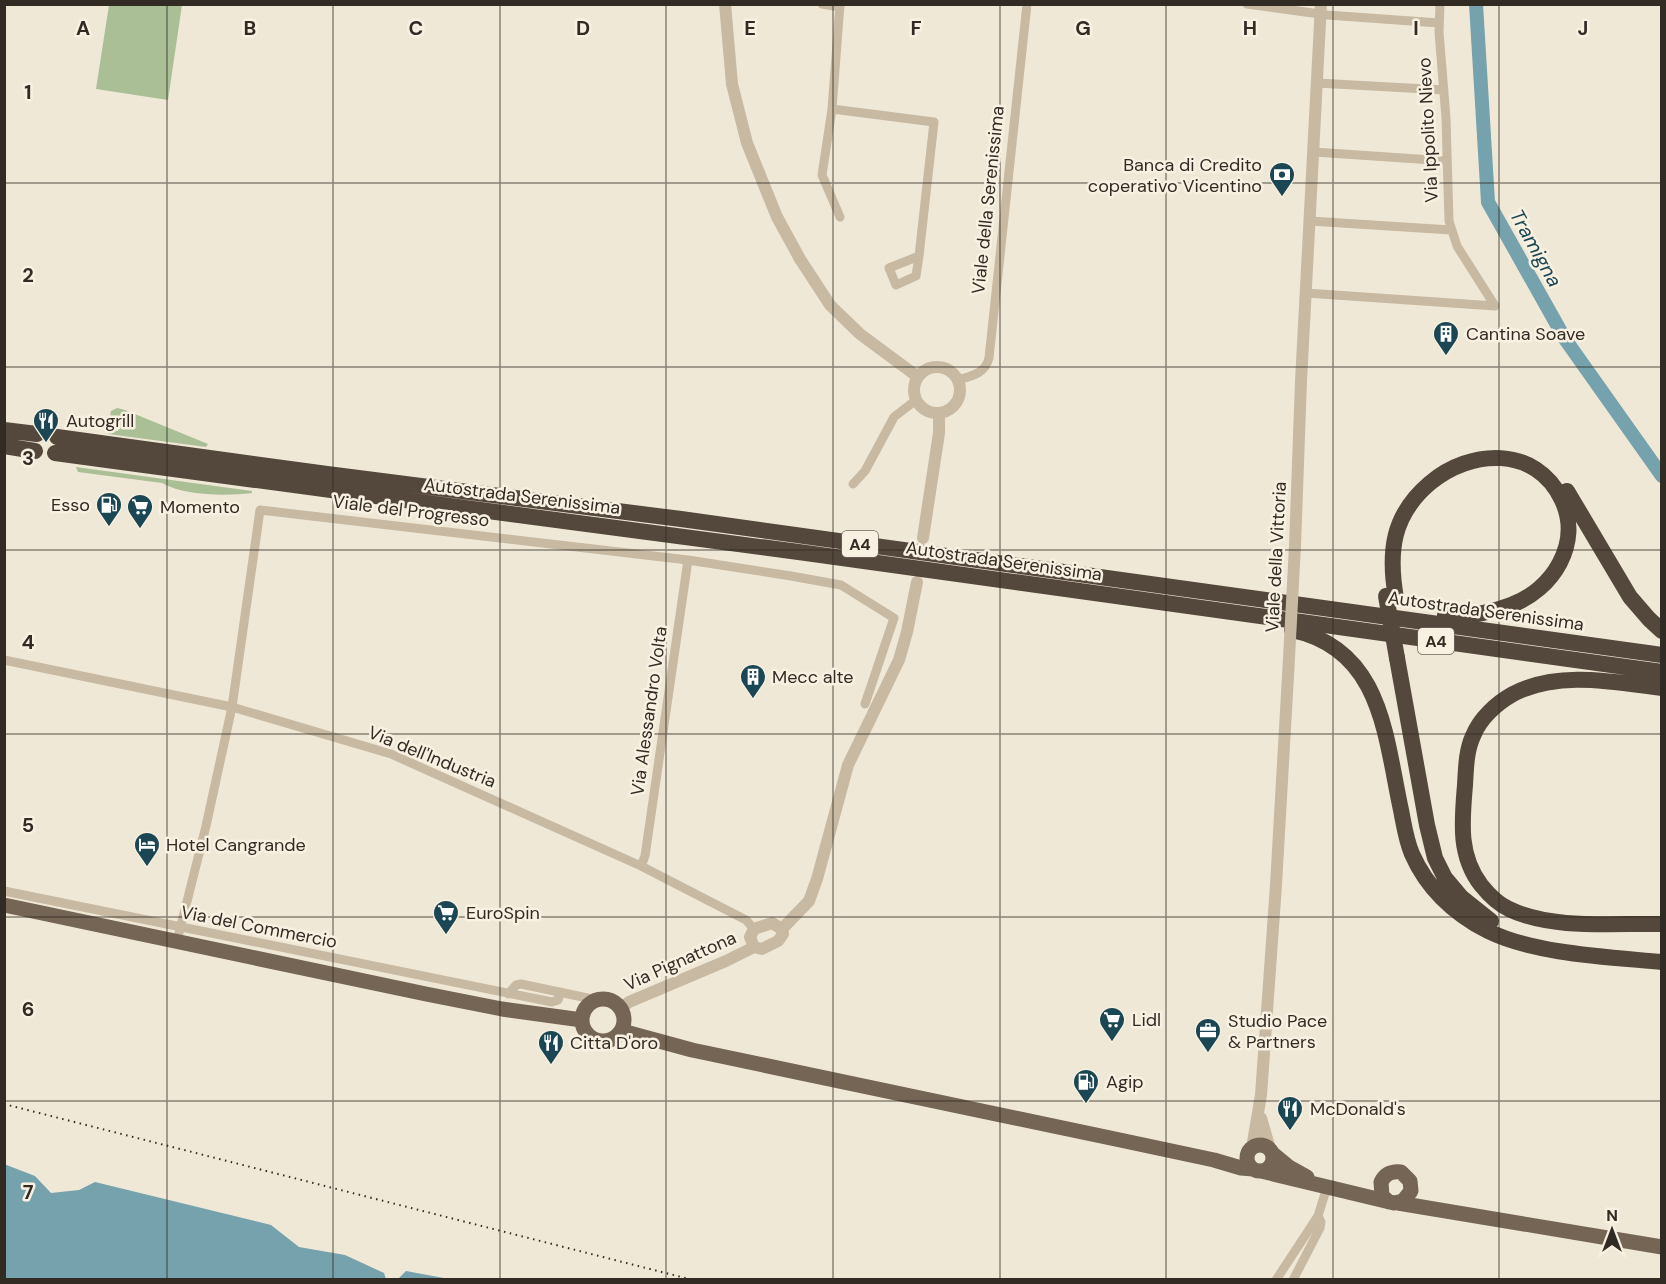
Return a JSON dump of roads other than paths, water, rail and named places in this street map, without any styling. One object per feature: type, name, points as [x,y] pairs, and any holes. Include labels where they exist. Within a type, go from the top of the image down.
[{"type":"highway","points":[[4,430],[36,442],[4,446]]},
{"type":"highway","name":"Autostrada Serenissima","points":[[1662,655],[681,519],[327,474],[56,445],[354,495],[797,552],[1662,672]]},
{"type":"highway","points":[[1660,962],[1514,931],[1492,921],[1461,897],[1445,878],[1432,848],[1402,658],[1382,562],[1384,540],[1392,519],[1408,492],[1423,476],[1449,458],[1477,449],[1503,448],[1534,458],[1557,475],[1630,597],[1648,619],[1662,631]]},
{"type":"highway","points":[[1367,614],[1407,612],[1466,616],[1503,608],[1537,592],[1559,566],[1565,554],[1567,538],[1566,513],[1561,498],[1545,477],[1531,468],[1503,457],[1468,461],[1444,472],[1417,496],[1396,533],[1392,556],[1391,597],[1390,617],[1402,658],[1438,834],[1449,863],[1466,888],[1482,904],[1517,922],[1534,927],[1588,929],[1662,925]]},
{"type":"highway","points":[[1210,609],[1246,621],[1310,634],[1339,650],[1356,667],[1370,687],[1381,716],[1412,853],[1425,877],[1444,901],[1460,914],[1489,931],[1525,945],[1660,962]]},
{"type":"highway","points":[[1662,688],[1607,681],[1566,681],[1534,686],[1503,700],[1480,722],[1473,736],[1468,753],[1462,835],[1468,863],[1475,877],[1493,899],[1507,908],[1541,921],[1662,925]]},
{"type":"main road","points":[[4,905],[178,934],[495,1008],[582,1020]]},
{"type":"main road","points":[[608,999],[621,1008],[624,1017],[622,1031],[610,1041],[595,1040],[587,1034],[582,1020],[586,1007],[597,1000],[608,999]]},
{"type":"main road","points":[[622,1031],[692,1050],[1214,1160],[1394,1202],[1662,1247]]},
{"type":"main road","points":[[1214,1160],[1234,1158],[1263,1145],[1289,1167],[1307,1177],[1353,1187],[1381,1182]]},
{"type":"main road","points":[[1250,1149],[1248,1163],[1257,1170],[1268,1169],[1272,1163],[1271,1151]]},
{"type":"main road","points":[[1394,1202],[1380,1191],[1381,1182],[1387,1174],[1396,1171],[1408,1177],[1419,1196],[1441,1210]]},
{"type":"main road","points":[[1394,1202],[1409,1195],[1412,1186]]},
{"type":"main road","points":[[1620,1241],[1662,1240]]},
{"type":"main road","points":[[1620,1241],[1662,1253]]},
{"type":"street","points":[[725,4],[732,84],[747,143],[777,217],[800,259],[830,305],[860,334],[918,377]]},
{"type":"street","points":[[822,4],[840,6],[832,109],[822,175],[840,217]]},
{"type":"street","name":"Viale della Serenissima","points":[[958,380],[973,375],[988,361],[1027,4]]},
{"type":"street","points":[[1247,4],[1321,9],[1439,23]]},
{"type":"street","name":"Via Ippolito Nievo","points":[[1306,293],[1495,306],[1463,257],[1451,230],[1439,23],[1440,4]]},
{"type":"street","name":"Viale della Vittoria","points":[[1250,1149],[1259,1111],[1276,885],[1321,9]]},
{"type":"street","points":[[1317,83],[1444,90]]},
{"type":"street","points":[[832,109],[934,122],[919,256]]},
{"type":"street","points":[[1314,152],[1447,160]]},
{"type":"street","points":[[1310,221],[1451,230]]},
{"type":"street","points":[[939,367],[953,374],[958,380],[960,395],[952,407],[939,413],[925,410],[916,400],[914,392],[918,377],[931,368],[939,367]]},
{"type":"street","points":[[853,483],[865,471],[894,417],[916,400]]},
{"type":"street","points":[[923,538],[939,433],[939,413]]},
{"type":"street","name":"Viale del Progresso","points":[[178,934],[206,826],[232,707],[260,510],[688,560],[841,585],[894,618],[865,704]]},
{"type":"street","name":"Via Alessandro Volta","points":[[641,866],[645,856],[688,560]]},
{"type":"street","points":[[782,929],[772,922],[754,929],[750,937],[754,947],[762,949],[778,941],[783,934],[782,929],[809,901],[848,765],[899,660],[917,582]]},
{"type":"street","name":"Via dell'Industria","points":[[4,660],[232,707],[392,754],[641,866],[746,920],[754,929]]},
{"type":"street","name":"Via del Commercio","points":[[4,891],[178,934],[552,1002],[558,1000],[561,992],[597,1000]]},
{"type":"street","name":"Via Pignattona","points":[[621,1008],[629,1002],[726,962],[754,947]]},
{"type":"street","name":"Viale della Vittoria","points":[[1259,1111],[1271,1151]]},
{"type":"street","points":[[1276,1280],[1318,1216],[1327,1187]]},
{"type":"street","points":[[1293,1280],[1320,1228],[1321,1222],[1318,1216]]},
{"type":"water","points":[[4,1164],[35,1176],[51,1193],[79,1190],[95,1182],[271,1225],[299,1247],[345,1255],[384,1273],[386,1279],[5,1279]]},
{"type":"water","points":[[406,1271],[449,1279],[398,1279]]},
{"type":"waterway","name":"Tramigna","points":[[1476,4],[1488,202],[1565,339],[1662,476]]},
{"type":"railway","points":[[4,1104],[693,1280]]},
{"type":"place","name":"Banca di Credito coperativo Vicentino","points":[[1282,198]]},
{"type":"place","name":"Cantina Soave","points":[[1446,357]]},
{"type":"place","name":"Autogrill","points":[[46,444]]},
{"type":"place","name":"Esso","points":[[109,528]]},
{"type":"place","name":"Momento","points":[[140,530]]},
{"type":"place","name":"Mecc alte","points":[[753,700]]},
{"type":"place","name":"Hotel Cangrande","points":[[147,868]]},
{"type":"place","name":"EuroSpin","points":[[446,936]]},
{"type":"place","name":"Lidl","points":[[1112,1043]]},
{"type":"place","name":"Studio Pace & Partners","points":[[1208,1054]]},
{"type":"place","name":"Citta D'oro","points":[[551,1066]]},
{"type":"place","name":"Agip","points":[[1086,1105]]},
{"type":"place","name":"McDonald's","points":[[1290,1132]]}]
